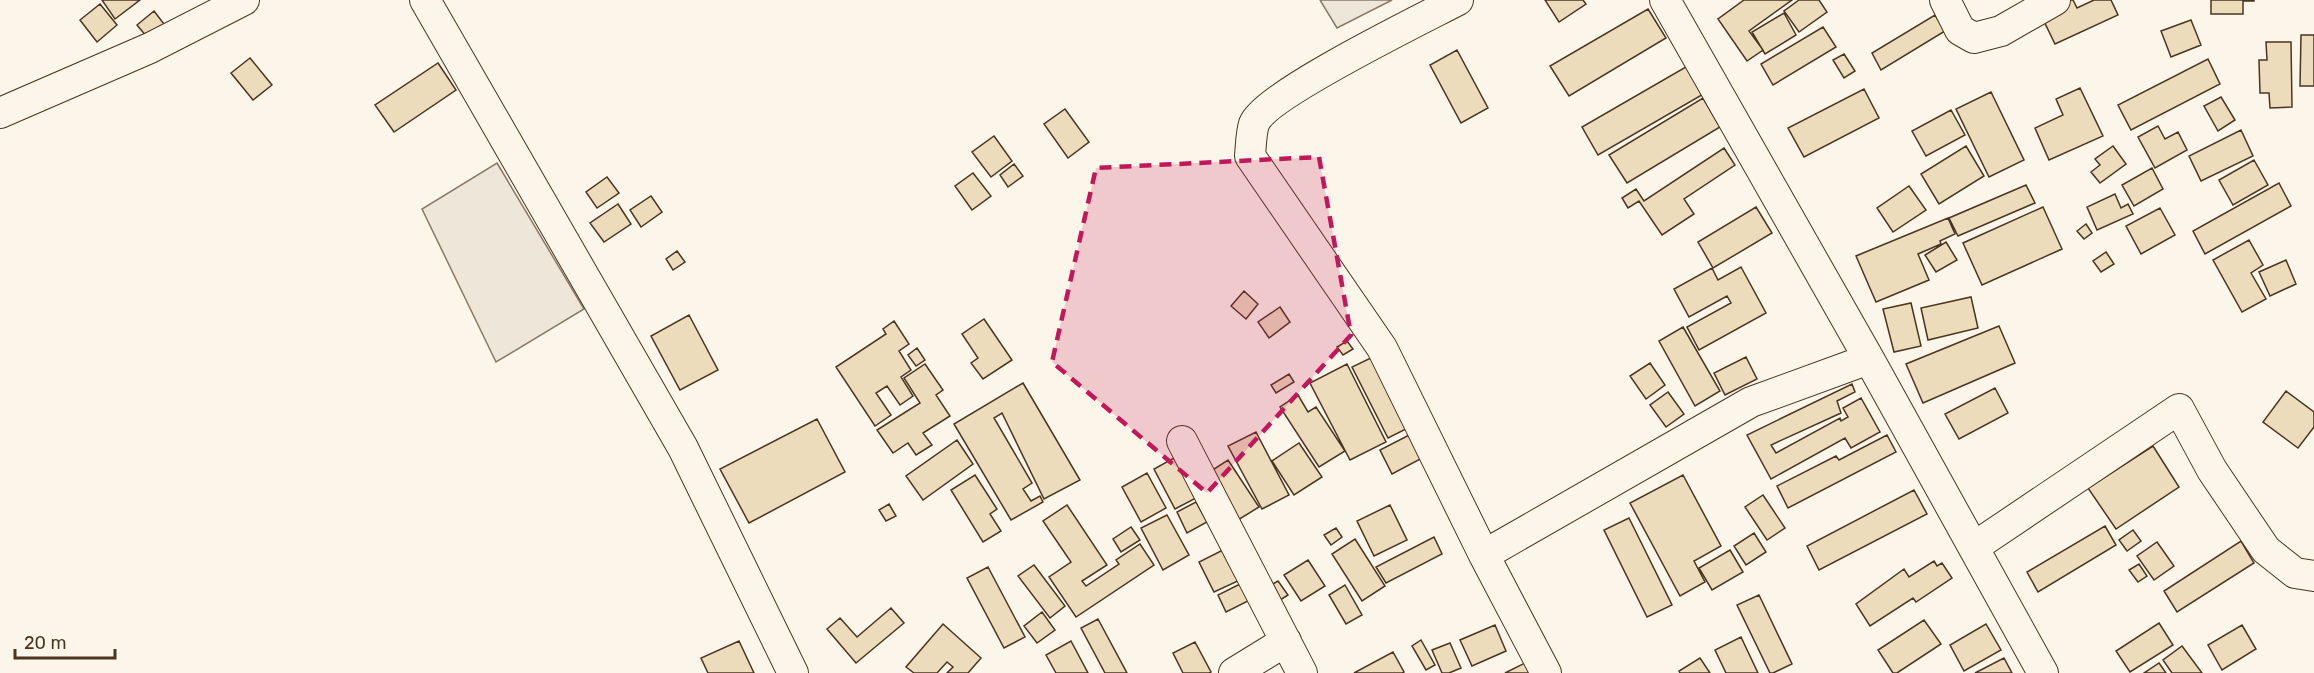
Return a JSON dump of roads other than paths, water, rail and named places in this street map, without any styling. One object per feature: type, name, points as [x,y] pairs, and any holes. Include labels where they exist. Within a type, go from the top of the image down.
[{"type":"street","points":[[0,113],[150,48],[244,0]]},
{"type":"street","points":[[424,0],[683,448],[793,673]]},
{"type":"street","points":[[1458,0],[1292,90],[1254,122],[1250,156],[1382,348],[1484,555],[1546,673]]},
{"type":"street","points":[[1665,0],[1869,358],[2043,673]]},
{"type":"street","points":[[1945,0],[1960,30],[1974,38],[2001,31],[2055,0]]},
{"type":"street","points":[[1484,555],[1751,402],[1869,358]]},
{"type":"street","points":[[1974,547],[2179,409],[2212,470],[2266,550],[2295,573],[2314,576]]},
{"type":"street","points":[[1182,441],[1302,673]]},
{"type":"street","points":[[1234,673],[1286,641]]}]
